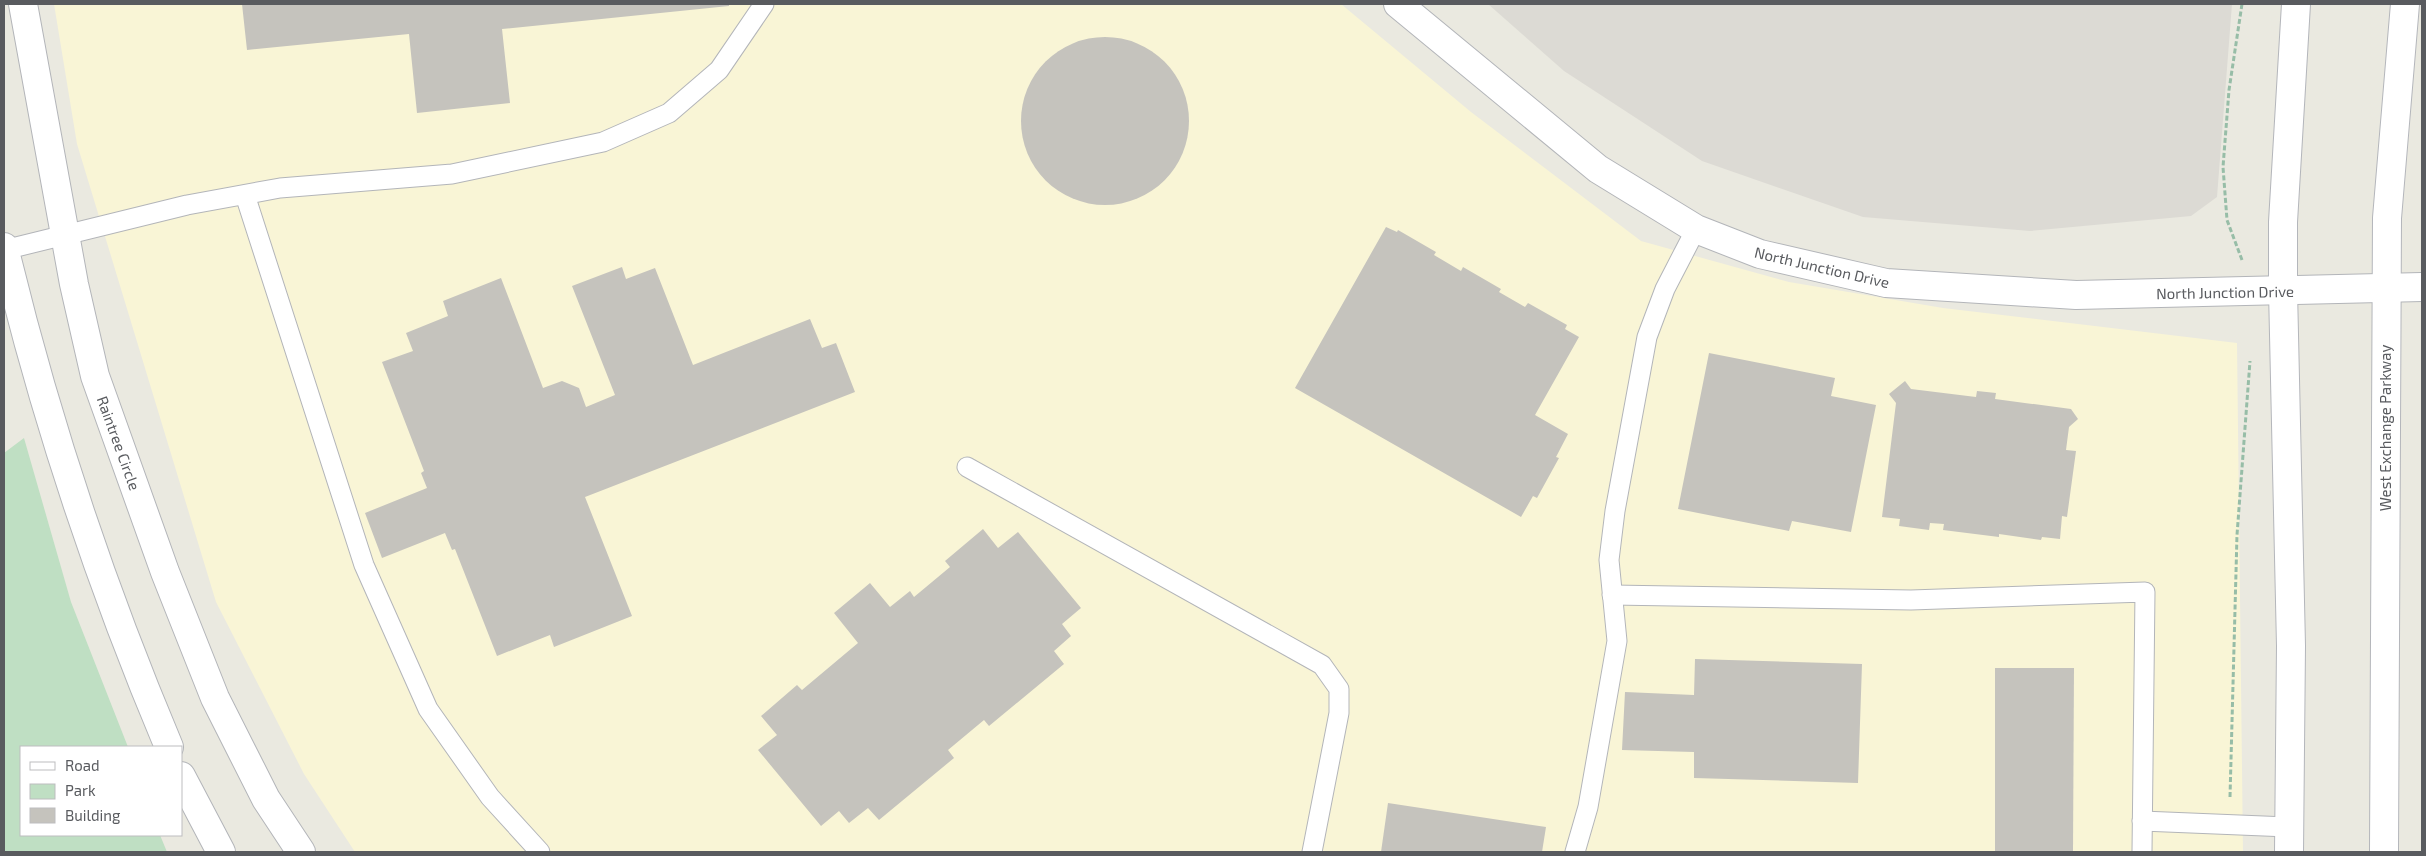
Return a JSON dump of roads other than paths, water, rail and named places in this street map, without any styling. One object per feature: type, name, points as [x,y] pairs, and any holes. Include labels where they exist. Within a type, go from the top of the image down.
[{"type":"street","name":"Raintree Circle","points":[[23,4],[74,284],[95,376],[165,572],[215,698],[266,799],[301,852]]},
{"type":"street","name":"North Junction Drive","points":[[1398,4],[1598,168],[1696,229],[1760,254],[1886,283],[2076,295],[2422,287]]},
{"type":"street","points":[[2289,840],[2291,646],[2283,222],[2296,4]]},
{"type":"street","name":"West Exchange Parkway","points":[[2384,852],[2387,218],[2405,4]]},
{"type":"street","points":[[4,249],[32,359],[87,533],[130,655],[169,746]]},
{"type":"street","points":[[182,778],[221,852]]},
{"type":"lane","points":[[4,249],[187,205],[280,188],[452,174],[603,142],[669,113],[719,70],[764,4]]},
{"type":"lane","points":[[245,195],[364,565],[428,709],[490,797],[540,852]]},
{"type":"lane","points":[[1575,852],[1588,807],[1617,641],[1608,560],[1615,511],[1647,337],[1664,289],[1696,229]]},
{"type":"lane","points":[[967,467],[1322,664],[1339,690],[1339,713],[1312,852]]},
{"type":"lane","points":[[1612,595],[1911,600],[2145,592],[2142,852]]},
{"type":"lane","points":[[2142,821],[2231,825],[2289,840]]}]
